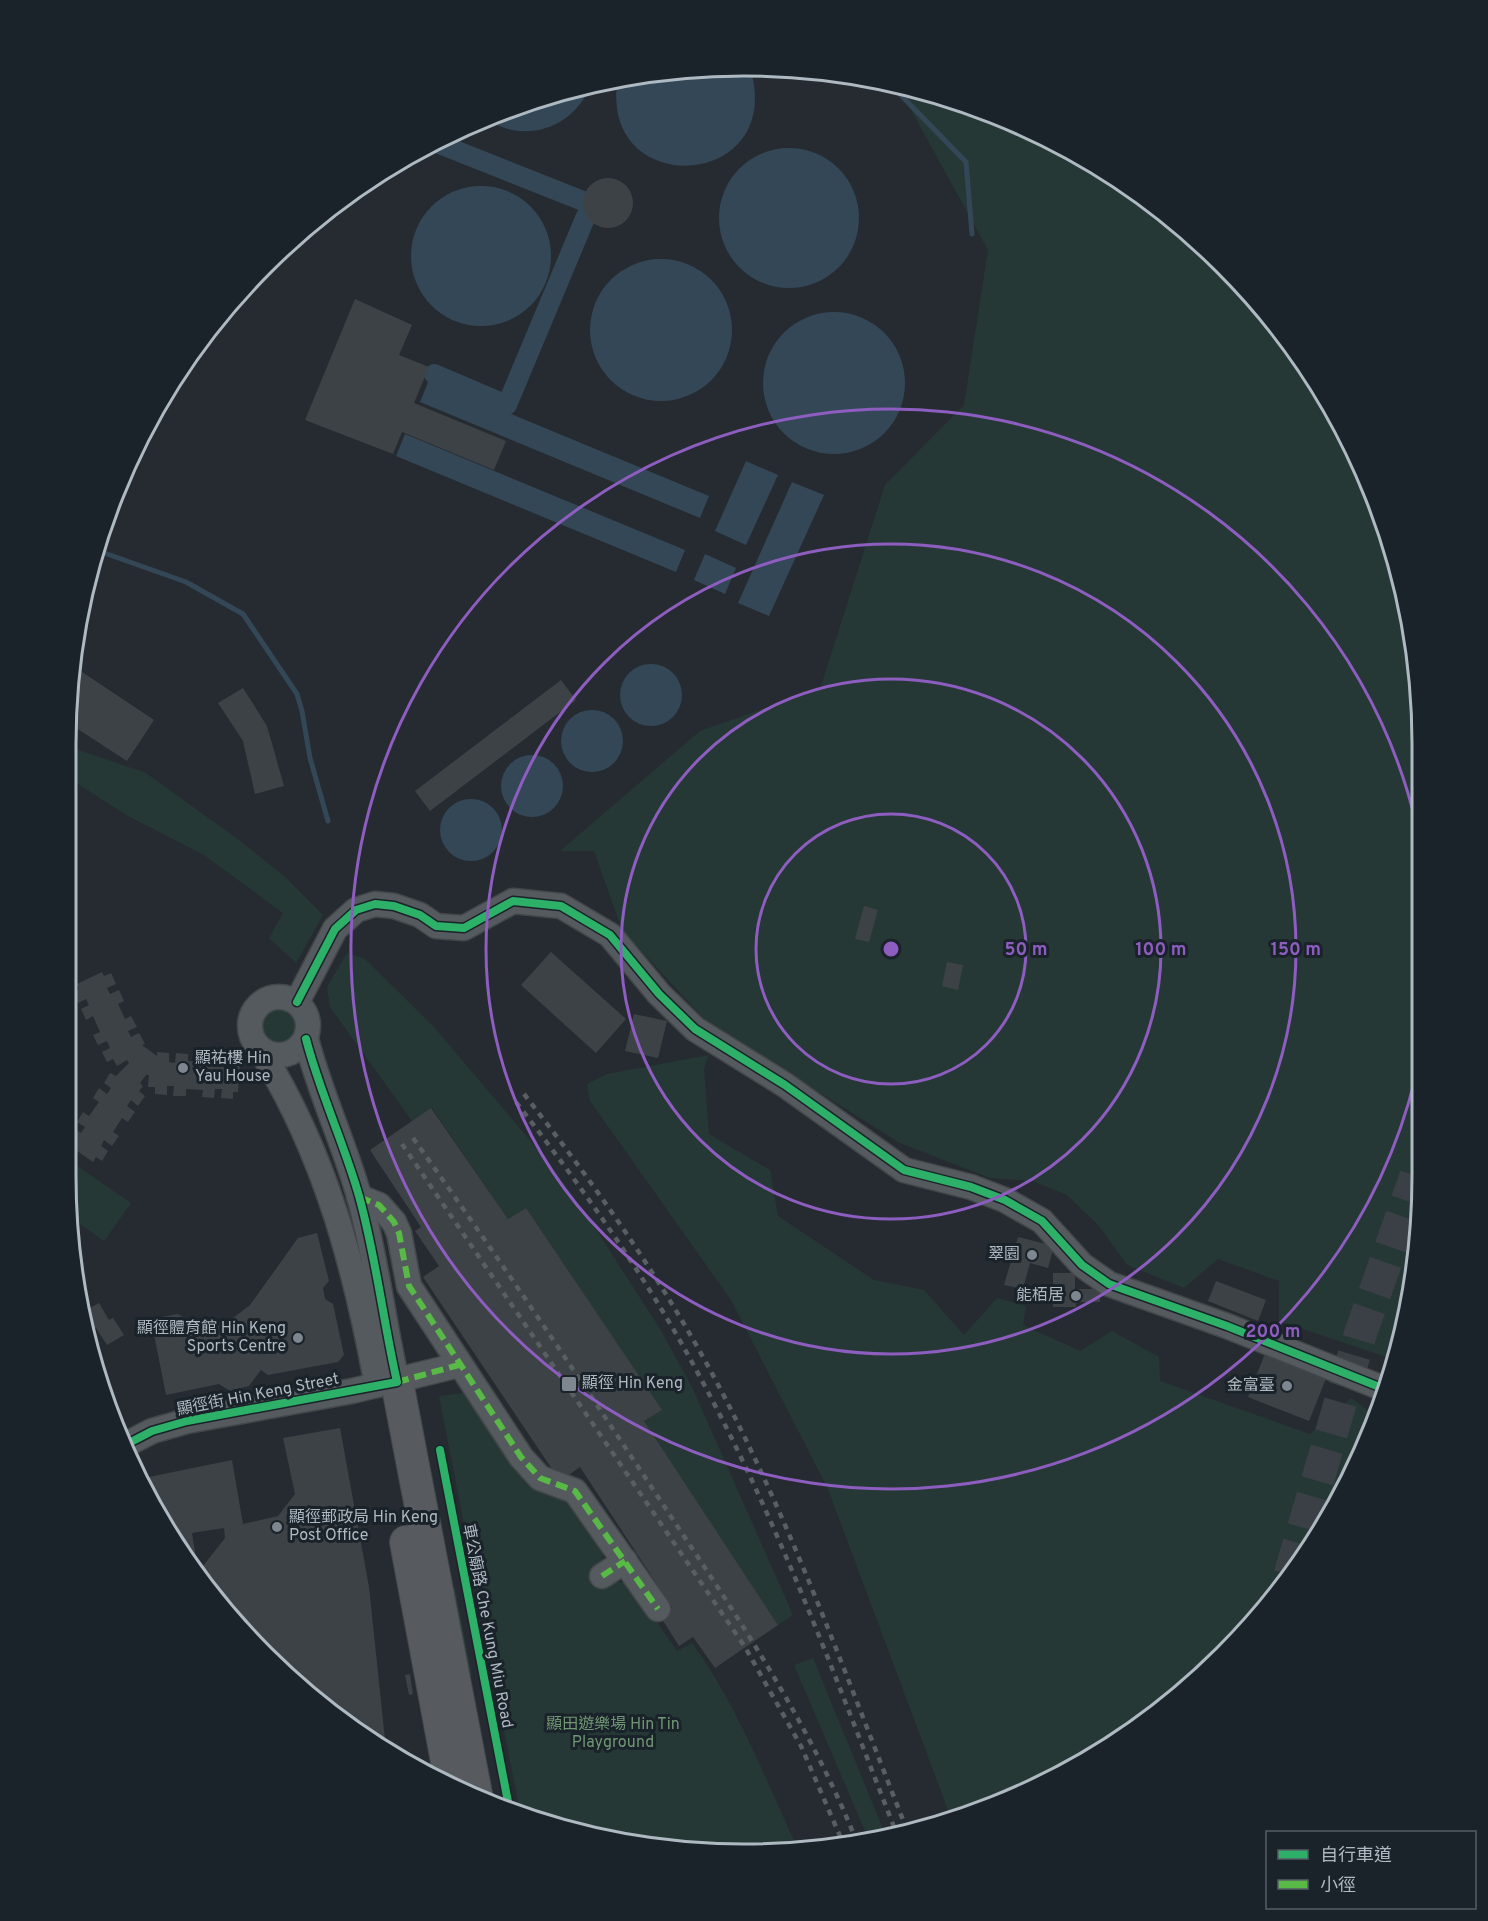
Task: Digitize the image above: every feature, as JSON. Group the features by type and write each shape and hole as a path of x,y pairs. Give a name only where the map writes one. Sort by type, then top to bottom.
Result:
{"main road":[{"path":"387,1384 450,1776"},
{"path":"387,1384 475,1788"}],"street":[{"path":"297,1002 335,929 356,910 375,904 394,906 420,915 436,926 464,928 513,901 561,906 610,935 659,994 695,1029 785,1085 904,1170 970,1187 1005,1200 1042,1221 1082,1265 1109,1284 1227,1326 1378,1386"},
{"path":"278,996 297,1002 308,1017 309,1028 306,1039 315,1072 340,1135 359,1197 372,1247 387,1384 342,1228 326,1182 295,1110 250,1031 253,1012 260,1004 278,996"},
{"path":"260,1049 279,1056 291,1053 306,1039"},
{"path":"359,1197 378,1205 394,1222 399,1233 409,1286 459,1365 531,1469 540,1478 575,1491 658,1609"},
{"name":"顯徑街 Hin Keng Street","path":"131,1442 152,1431 187,1421 387,1384 459,1365"},
{"path":"602,1576 625,1561"}],"green space":[{"path":"903,96 959,112 1039,145 1115,189 1184,242 1246,304 1299,373 1343,449 1376,529 1399,614 1406,657 1412,744 1412,1177 1406,1264 1399,1307 1387,1357 1279,1321 1279,1281 1218,1259 1184,1288 1127,1265 1099,1226 1067,1195 1033,1181 990,1178 900,1143 707,1022 622,930 594,851 560,851 700,731 820,689 885,485 964,405 988,250"},
{"path":"76,749 146,773 239,840 284,876 323,915 296,963 269,938 283,913 204,855 128,816 76,783"},
{"path":"347,953 365,959 434,1027 550,1164 588,1217 660,1329 692,1387 793,1615 778,1625 644,1421 661,1410 526,1208 508,1219 432,1108 412,1121 330,1007 327,987"},
{"path":"275,1000 285,1000 299,1007 306,1026 299,1045 285,1052 275,1052 265,1048 258,1041 254,1031 254,1021 258,1011 265,1004"},
{"path":"709,1055 704,1069 709,1134 770,1170 778,1216 874,1280 924,1290 964,1335 997,1298 1026,1306 1023,1325 1080,1351 1112,1331 1159,1357 1160,1381 1310,1434 1351,1398 1369,1411 1343,1472 1322,1511 1274,1583 1216,1649 1184,1679 1115,1732 1039,1776 999,1794 949,1812 828,1489 731,1300 590,1101 587,1084 607,1074"},
{"path":"76,1165 131,1203 104,1241 78,1223"},
{"name":"顯田遊樂場 Hin Tin Playground","path":"464,1393 535,1488 565,1496 603,1554 602,1567 590,1576 601,1589 615,1581 630,1584 677,1651 692,1643 737,1718 795,1842 700,1843 657,1839 571,1822 519,1805 439,1396"},
{"path":"455,1588 472,1675 465,1676 448,1590"},
{"path":"813,1658 883,1830 866,1833 794,1665"}],"water":[{"path":"751,76 754,108 742,139 719,158 690,166 660,162 635,146 619,118 618,88 700,78"},
{"path":"585,96 572,113 546,128 531,131 496,124"},
{"path":"789,148 816,153 839,168 854,191 859,218 854,245 839,268 816,283 789,288 762,283 739,268 724,245 719,218 724,191 739,168 762,153"},
{"path":"481,186 508,191 531,206 546,229 551,256 546,283 531,306 508,321 481,326 454,321 431,306 416,283 411,256 416,229 431,206 454,191"},
{"path":"661,259 688,265 711,280 726,303 732,330 726,357 711,380 688,395 661,401 634,395 611,380 596,357 590,330 596,303 611,280 634,265"},
{"path":"834,312 861,318 884,333 899,356 905,383 899,410 884,433 861,448 834,454 807,448 784,433 769,410 763,383 769,356 784,333 807,318"},
{"path":"429,380 709,496 700,518 420,402"},
{"path":"405,434 685,550 676,572 396,456"},
{"path":"746,461 778,475 746,545 715,531"},
{"path":"792,482 824,495 769,616 738,603"},
{"path":"705,554 736,568 725,594 694,580"},
{"path":"645,664 657,664 673,673 680,683 682,695 680,707 673,717 657,726 645,726 634,721 625,712 620,701 620,689 625,678 634,669"},
{"path":"586,710 598,710 614,719 621,729 623,741 621,753 614,763 598,772 586,772 575,767 566,758 561,747 561,735 566,724 575,715"},
{"path":"526,755 538,755 554,764 561,774 563,786 561,798 554,808 538,817 526,817 515,812 506,803 501,792 501,780 506,769 515,760"},
{"path":"465,799 477,799 493,808 500,818 502,830 500,842 493,852 477,861 465,861 454,856 445,847 440,836 440,824 445,813 454,804"}],"building":[{"path":"603,178 613,178 626,185 633,198 633,208 626,221 613,228 603,228 594,224 587,217 583,208 583,198 587,189 594,182"},
{"path":"355,299 412,325 399,355 429,367 414,403 506,441 494,470 402,432 393,454 305,420"},
{"path":"81,671 154,720 127,761 77,728"},
{"path":"561,680 576,700 430,811 415,791"},
{"path":"243,688 267,726 284,786 255,794 243,741 218,703"},
{"path":"864,906 878,910 869,942 855,939"},
{"path":"551,952 626,1019 596,1053 521,985"},
{"path":"947,962 963,965 958,990 942,986"},
{"name":"顯祐樓 Hin Yau House","path":"102,972 104,976 111,973 116,984 107,988 110,994 119,990 124,1001 118,1004 125,1019 131,1016 137,1027 128,1031 131,1037 139,1033 145,1044 142,1045 157,1056 157,1052 169,1053 169,1062 175,1063 176,1053 188,1054 188,1061 204,1062 205,1055 217,1056 216,1065 223,1065 224,1056 236,1056 235,1064 240,1064 238,1092 233,1092 233,1099 221,1098 222,1089 215,1089 214,1098 202,1097 203,1090 186,1089 186,1096 173,1096 174,1086 167,1086 167,1095 155,1094 155,1087 148,1087 149,1075 146,1075 140,1083 143,1086 139,1091 145,1096 138,1106 131,1100 127,1106 135,1112 128,1122 122,1118 113,1132 119,1136 112,1146 104,1140 101,1146 108,1151 102,1161 96,1157 93,1162 76,1150 76,1130 81,1133 85,1127 77,1122 83,1112 89,1116 99,1102 93,1098 99,1088 107,1094 111,1088 104,1083 110,1073 116,1076 129,1063 127,1060 117,1066 113,1059 107,1062 102,1052 110,1048 107,1041 98,1045 93,1035 100,1032 93,1016 86,1020 81,1009 89,1005 86,999 78,1003 76,999 76,990 79,989 77,984"},
{"path":"634,1014 667,1021 658,1058 625,1051"},
{"name":"顯徑 Hin Keng","path":"431,1108 508,1219 526,1208 662,1410 644,1421 778,1625 715,1668 693,1637 679,1646 660,1616 672,1607 580,1467 560,1481 423,1277 439,1266 415,1231 421,1227 370,1150"},
{"path":"317,1233 329,1281 323,1288 325,1299 333,1304 344,1355 338,1362 268,1375 261,1370 249,1386 230,1391 219,1384 166,1395 151,1319 178,1314 197,1326 233,1318 250,1305 298,1238"},
{"name":"翠園","path":"1018,1237 1054,1246 1048,1268 1030,1263 1023,1289 1004,1285"},
{"name":"能栢居","path":"1053,1273 1075,1273 1075,1289 1100,1289 1100,1302 1076,1302 1076,1307 1053,1307"},
{"path":"1216,1281 1266,1300 1258,1321 1208,1301"},
{"path":"99,1303 109,1320 113,1318 124,1335 107,1345 96,1328 94,1329 89,1308"},
{"name":"金富臺","path":"1266,1351 1327,1376 1309,1421 1248,1397"},
{"path":"340,1428 369,1587 385,1739 338,1707 304,1679 242,1617 214,1583 202,1567 225,1538 224,1528 192,1533 196,1558 150,1482 149,1477 232,1460 243,1524 278,1516 295,1494 283,1438"},
{"path":"410,1674 413,1694 409,1695 405,1675"}],"waterway":[{"path":"901,95 966,162 972,234"},
{"path":"446,147 583,201"},
{"path":"434,374 507,405 586,216"},
{"path":"105,553 186,582 243,614 297,694 310,758 328,821"}],"tunnel":[{"path":"1297,1551 1360,1335 1411,1189"}],"railway":[{"path":"524,1094 579,1166 656,1278 724,1396 798,1556 905,1825"},
{"path":"516,1102 566,1168 637,1270 680,1341 729,1432 805,1602 894,1827"},
{"path":"413,1138 571,1367 691,1546 769,1668 816,1752 854,1835"},
{"path":"402,1144 745,1647 801,1746 841,1837"}],"marked path":[{"path":"359,1197 379,1205 394,1222 399,1233 409,1286 521,1457 540,1478 575,1491 658,1609"},
{"path":"397,1382 459,1365"},
{"path":"602,1576 625,1561"}],"cycle path":[{"path":"297,1002 335,929 356,910 375,904 394,906 420,915 436,926 464,928 513,901 561,906 610,935 659,994 695,1029 785,1085 904,1170 971,1187 1005,1200 1042,1221 1082,1265 1109,1284 1227,1326 1378,1386"},
{"path":"131,1442 152,1431 187,1421 397,1382 359,1196 306,1039"},
{"name":"車公廟路 Che Kung Miu Road","path":"440,1450 508,1801"}],"place":[{"name":"顯祐樓 Hin Yau House","path":"183,1068"},
{"name":"翠園","path":"1032,1255"},
{"name":"能栢居","path":"1076,1296"},
{"name":"顯徑體育館 Hin Keng Sports Centre","path":"298,1338"},
{"name":"顯徑 Hin Keng","path":"569,1384"},
{"name":"金富臺","path":"1287,1386"},
{"name":"顯徑郵政局 Hin Keng Post Office","path":"277,1527"}]}
